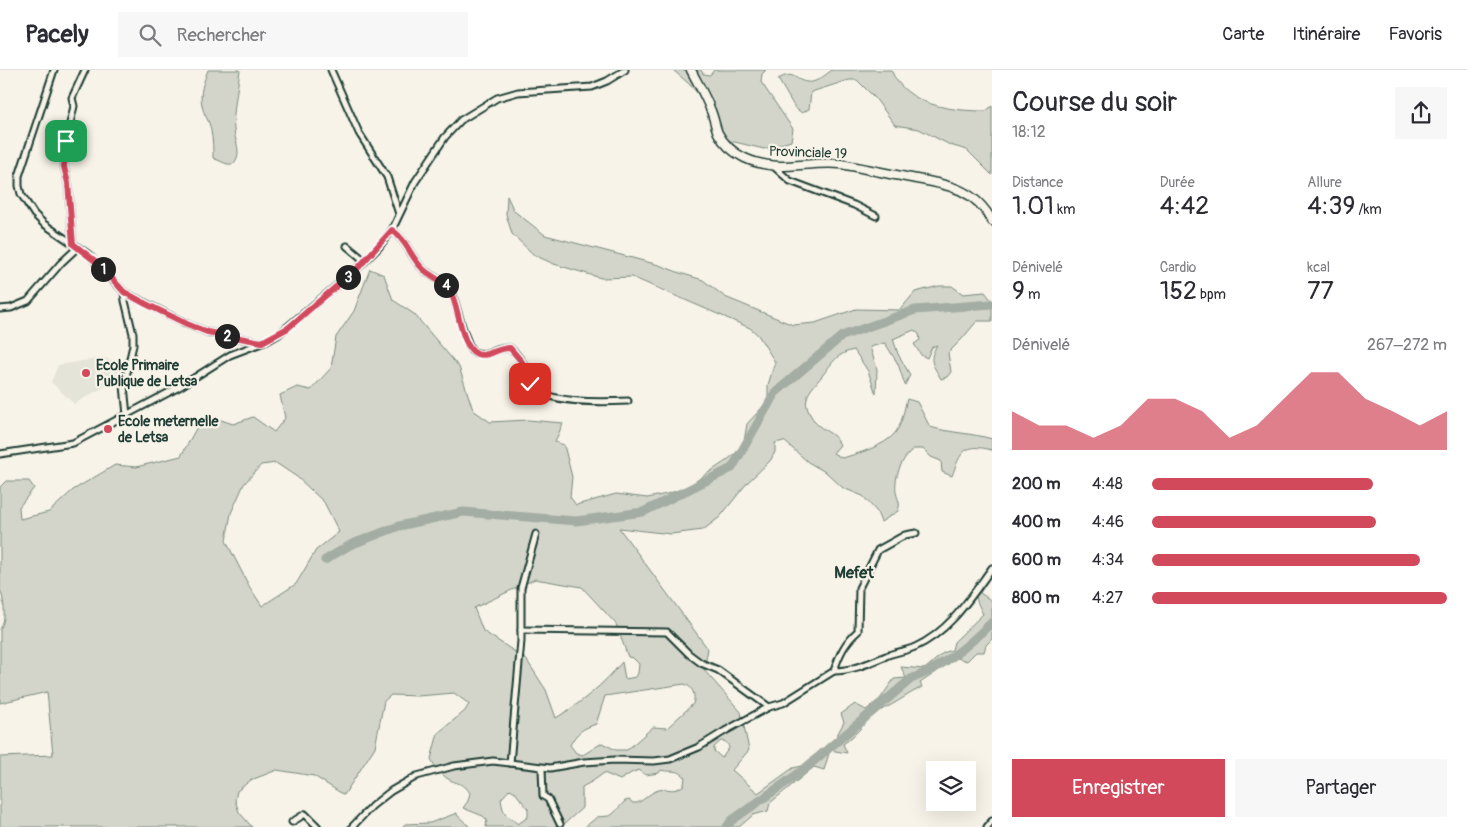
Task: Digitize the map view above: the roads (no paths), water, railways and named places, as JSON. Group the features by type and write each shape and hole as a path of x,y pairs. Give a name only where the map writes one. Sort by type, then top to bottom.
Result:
{"main road":[{"name":"Provinciale 19","path":"690,70 711,110 718,132 730,149 748,160 772,165 841,164 940,183 968,193 984,209 992,221"}],"street":[{"path":"54,70 19,176 19,186 34,214 44,224 99,264 124,292 207,332 262,342"},
{"path":"0,309 11,308 28,302 75,246 68,183 64,167 66,141 74,106 72,98 85,70"},
{"path":"331,70 360,133 387,177 399,214"},
{"path":"0,454 73,443 181,386 230,355 262,342 288,328 365,261 392,230 415,182 445,137 461,120 477,109 497,98 518,92 592,87 607,81 625,70"},
{"path":"772,165 790,181 854,205 876,216"},
{"path":"392,230 399,234 424,270 452,292 461,324 472,351 479,355 486,355 510,348 522,362 530,384 535,389 557,398 574,401 628,401"},
{"path":"347,246 365,261"},
{"path":"124,292 133,334 124,386 127,415"},
{"path":"834,671 838,657 849,639 858,631 858,588 878,550 905,535 916,533"},
{"path":"510,763 516,709 521,630 520,588 536,534"},
{"path":"352,827 372,806 391,791 417,776 454,766 494,761 542,768 615,760 654,761 670,759 699,747 769,707 783,702 834,671 843,671 865,665 915,647 934,637 956,616 992,568"},
{"path":"521,630 667,632 701,663 718,670 769,707"},
{"path":"542,768 544,796 548,799 560,824"},
{"path":"292,822 305,814 318,827"},
{"path":"987,827 992,822"}],"waterway":[{"path":"325,560 350,545 399,526 463,512 576,521 643,512 732,468 775,393 842,336 915,310 992,304"},
{"path":"727,827 731,821 802,771 911,679 955,655 992,622"}],"place":[{"name":"Ecole Primaire Publique de Letsa","path":"86,373"},
{"name":"Ecole meternelle de Letsa","path":"108,429"}],"district":[{"name":"Mefet","path":"854,572"}]}
